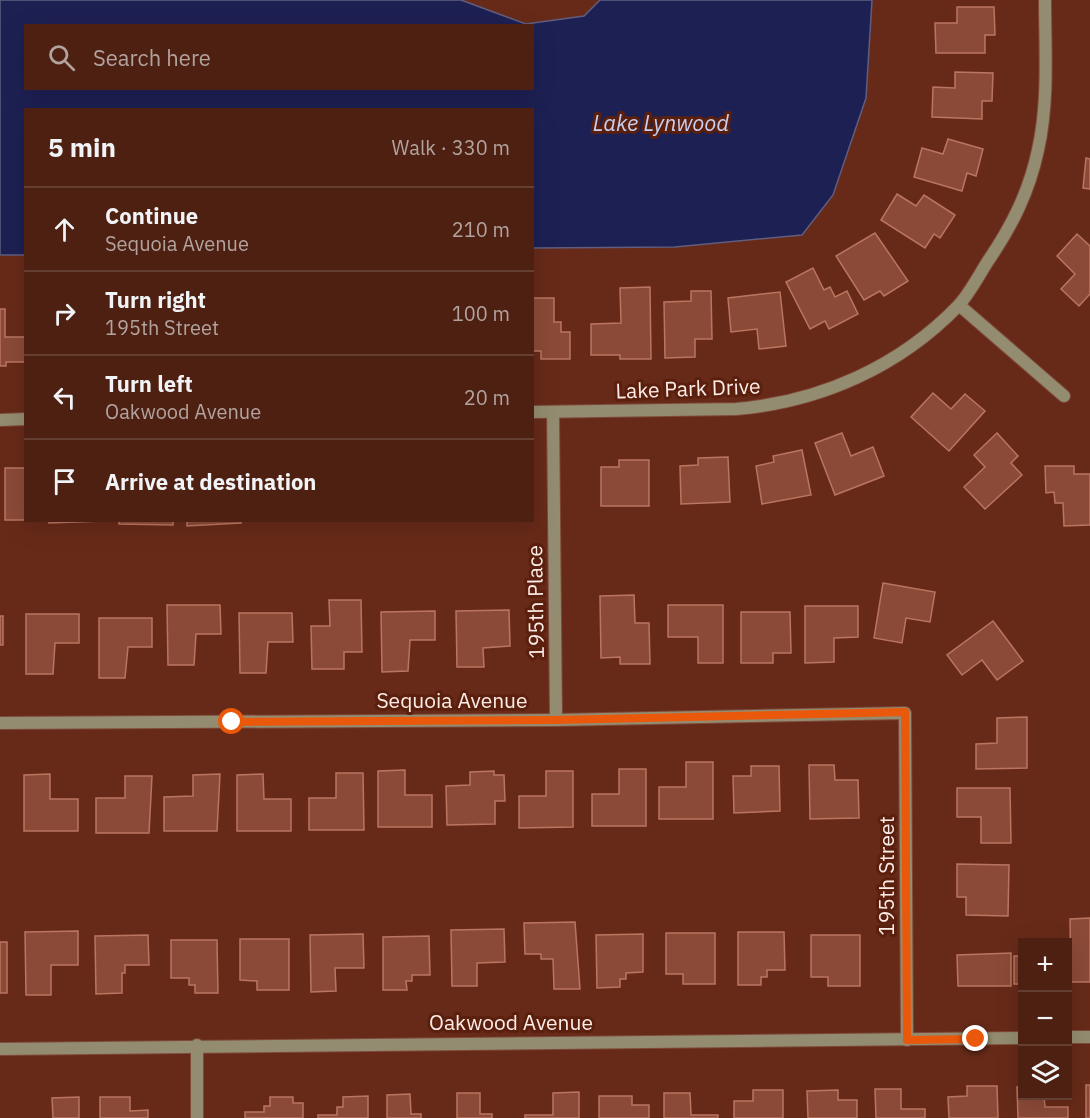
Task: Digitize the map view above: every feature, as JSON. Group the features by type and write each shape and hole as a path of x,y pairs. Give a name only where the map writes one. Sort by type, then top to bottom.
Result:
{"street":[{"name":"Lake Park Drive","path":"534,412 736,409 768,406 808,397 851,381 898,356 959,305 1013,224 1038,151 1045,83 1045,0"},
{"path":"959,305 1064,396"},
{"name":"195th Place","path":"553,412 556,720"},
{"path":"0,420 24,419"},
{"name":"Sequoia Avenue","path":"0,723 556,720 905,712"},
{"name":"195th Street","path":"905,712 907,1040"},
{"path":"1072,1037 1090,1037"},
{"name":"Oakwood Avenue","path":"0,1049 1018,1038"},
{"path":"197,1046 197,1118"}],"water":[{"name":"Lake Lynwood","path":"0,0 461,0 526,24 584,16 600,0 872,0 866,98 833,195 802,235 675,247 534,248 534,108 24,108 24,255 0,255"}],"building":[{"path":"957,7 994,7 995,35 985,35 985,53 936,53 935,23 957,23"},
{"path":"955,72 993,73 992,101 982,101 982,119 932,117 933,87 955,88"},
{"path":"948,139 983,149 976,176 967,173 962,191 914,177 922,148 943,154"},
{"path":"1086,158 1090,159 1090,189 1083,188"},
{"path":"897,194 916,206 924,195 955,215 940,238 934,234 925,248 881,220"},
{"path":"875,233 908,281 884,296 880,291 864,300 836,256"},
{"path":"1077,234 1090,246 1090,294 1079,306 1061,289 1075,274 1057,256"},
{"path":"813,268 824,290 830,287 835,297 847,291 858,314 829,329 825,321 810,329 786,282"},
{"path":"650,287 651,359 620,359 620,355 591,355 591,324 621,323 620,288"},
{"path":"691,291 711,291 712,339 695,339 695,357 665,358 664,302 691,301"},
{"path":"780,292 786,346 759,349 757,329 731,332 728,298"},
{"path":"534,298 554,298 554,322 561,322 561,332 570,332 570,359 541,359 541,351 534,351"},
{"path":"0,309 5,309 5,337 24,337 24,362 6,362 6,366 0,366"},
{"path":"933,393 951,409 965,394 985,411 949,451 911,417"},
{"path":"842,433 851,456 873,447 884,476 835,495 815,443"},
{"path":"997,433 1018,456 1011,463 1022,475 985,509 964,487 985,467 974,455"},
{"path":"802,450 811,495 762,504 756,466 774,462 773,456"},
{"path":"728,457 730,502 681,504 680,466 698,465 698,458"},
{"path":"619,460 649,460 649,506 601,506 601,467 619,467"},
{"path":"1045,466 1074,466 1074,474 1090,474 1090,525 1064,526 1063,503 1055,503 1054,492 1046,493"},
{"path":"5,468 24,468 24,520 5,520"},
{"path":"119,522 173,522 173,525 119,524"},
{"path":"187,522 241,522 241,523 187,526"},
{"path":"883,583 935,592 930,622 906,618 902,643 874,638"},
{"path":"634,595 635,623 649,623 650,664 620,664 620,657 601,658 600,596"},
{"path":"329,600 361,600 362,652 344,652 344,669 312,669 311,626 330,626"},
{"path":"167,605 220,605 221,634 196,634 194,665 168,665"},
{"path":"668,605 723,605 723,663 698,663 698,637 668,637"},
{"path":"805,606 858,606 858,637 834,638 834,662 805,663"},
{"path":"509,610 510,646 483,648 484,667 457,667 456,611"},
{"path":"435,611 435,640 410,640 408,671 382,672 381,612"},
{"path":"741,612 790,612 791,653 773,653 773,663 741,663"},
{"path":"239,613 292,613 293,642 268,642 266,673 240,673"},
{"path":"26,614 79,614 79,643 55,643 53,674 26,674"},
{"path":"0,616 3,616 3,645 0,645"},
{"path":"99,618 152,618 152,647 128,647 125,678 99,678"},
{"path":"993,621 1023,661 997,680 982,660 962,675 947,655"},
{"path":"1027,717 1027,768 976,769 976,744 997,743 997,718"},
{"path":"686,762 713,762 713,819 659,819 659,787 686,787"},
{"path":"809,765 834,765 835,780 858,780 859,818 810,819"},
{"path":"751,766 779,766 780,811 734,813 733,776 751,776"},
{"path":"619,769 646,769 646,826 592,826 592,794 619,794"},
{"path":"405,770 405,795 432,795 432,827 378,827 378,771"},
{"path":"494,771 494,775 504,775 505,801 495,801 495,824 447,825 446,786 470,785 470,772"},
{"path":"546,771 573,771 573,827 519,828 519,796 546,796"},
{"path":"336,773 363,773 364,830 309,830 309,798 336,798"},
{"path":"50,774 50,799 78,799 78,831 24,831 24,775"},
{"path":"220,774 217,831 164,831 164,797 193,796 193,775"},
{"path":"263,774 264,799 291,799 291,831 237,831 237,775"},
{"path":"125,776 152,776 149,833 96,833 96,798 125,798"},
{"path":"957,788 1010,788 1011,843 981,843 981,817 957,817"},
{"path":"957,864 1009,865 1008,916 966,915 966,897 957,897"},
{"path":"1090,918 1090,982 1072,982 1070,919"},
{"path":"575,922 580,989 554,989 553,959 541,959 541,954 525,954 524,923"},
{"path":"504,929 505,962 477,963 477,986 452,986 451,930"},
{"path":"78,931 78,965 51,965 51,995 26,995 25,932"},
{"path":"738,932 784,932 785,970 767,970 767,977 761,977 761,985 738,985"},
{"path":"666,933 715,933 715,984 683,984 683,974 666,974"},
{"path":"363,934 364,968 335,968 336,991 311,992 310,935"},
{"path":"643,934 643,972 626,973 626,979 620,979 620,987 597,988 596,935"},
{"path":"148,935 149,965 125,965 125,973 122,973 122,993 96,994 95,936"},
{"path":"811,935 860,935 860,986 828,986 828,977 811,977"},
{"path":"429,936 430,975 412,975 412,981 406,981 407,990 383,990 383,937"},
{"path":"240,939 289,939 289,990 257,990 257,981 240,980"},
{"path":"171,940 217,940 218,993 195,993 195,985 189,985 189,978 171,978"},
{"path":"0,942 7,942 7,993 0,993"},
{"path":"1011,953 1011,986 958,986 957,955"},
{"path":"1014,956 1018,956 1018,984 1014,984"},
{"path":"1086,1085 1090,1085 1090,1118 1086,1118"},
{"path":"967,1086 997,1086 998,1118 949,1118 948,1097 967,1096"},
{"path":"1017,1087 1018,1100 1044,1100 1045,1107 1068,1107 1068,1118 1018,1118"},
{"path":"875,1089 901,1089 901,1109 925,1109 925,1118 876,1118"},
{"path":"753,1090 783,1090 783,1118 734,1118 734,1101 753,1101"},
{"path":"838,1090 838,1100 857,1100 857,1118 808,1118 807,1091"},
{"path":"579,1092 579,1118 525,1118 525,1115 553,1115 553,1093"},
{"path":"457,1093 480,1093 480,1114 492,1114 492,1118 457,1118"},
{"path":"664,1093 690,1093 691,1115 718,1115 718,1118 664,1118"},
{"path":"410,1094 411,1114 421,1114 421,1118 387,1118 387,1095"},
{"path":"368,1096 368,1118 318,1118 318,1115 337,1115 337,1107 343,1107 343,1097"},
{"path":"599,1096 632,1096 632,1105 649,1105 649,1118 599,1118"},
{"path":"79,1097 79,1118 53,1118 52,1098"},
{"path":"100,1097 130,1097 130,1111 148,1110 148,1118 100,1118"},
{"path":"270,1097 293,1097 293,1103 303,1103 303,1118 245,1118 245,1112 264,1112 264,1106 270,1106"}],"route":[{"path":"232,722 556,720 905,712 907,1040 976,1039"}]}
